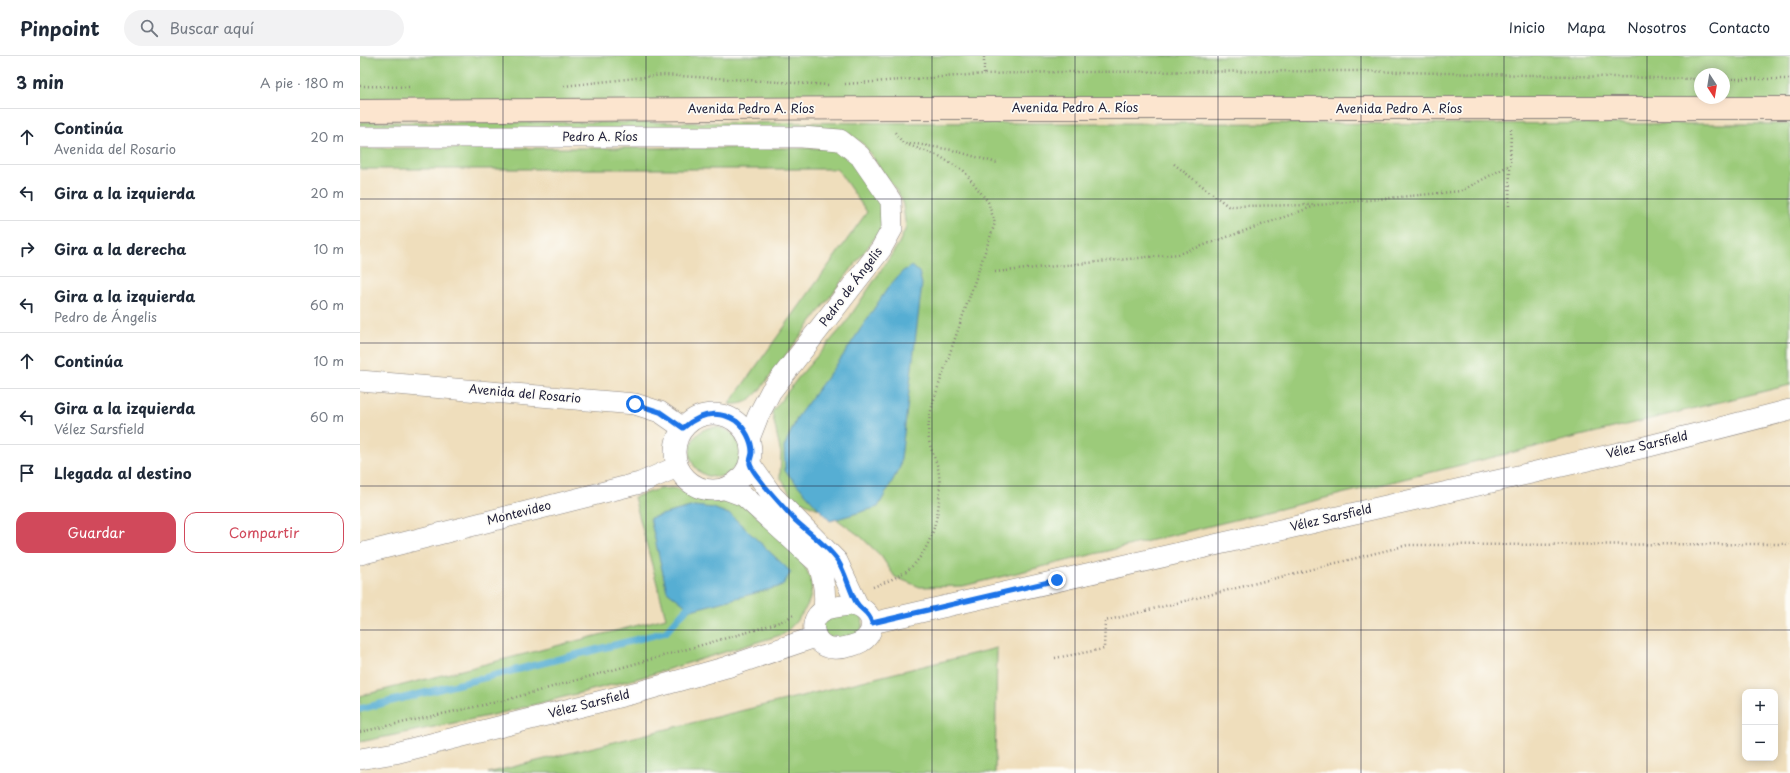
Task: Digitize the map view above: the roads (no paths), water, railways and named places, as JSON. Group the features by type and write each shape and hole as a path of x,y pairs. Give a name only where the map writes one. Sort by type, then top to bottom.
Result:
{"main road":[{"name":"Avenida Pedro A. Ríos","path":"360,111 889,108 1790,108"}],"street":[{"name":"Pedro A. Ríos","path":"360,137 802,137 840,140"},
{"name":"Pedro de Ángelis","path":"750,439 758,416 771,391 882,249 892,229 892,201 860,156 840,140"},
{"name":"Avenida del Rosario","path":"360,381 635,404 660,412 683,428"},
{"name":"Pedro de Ángelis","path":"727,417 750,408 771,391"},
{"name":"Vélez Sarsfield","path":"872,623 1629,450 1790,410"},
{"path":"715,414 727,417 737,422 750,439 752,452 750,464 745,475 736,484 725,489 714,491 702,490 692,485 683,477 677,467 675,446 678,437 683,428 692,420 704,415 715,414"},
{"path":"725,489 744,496 811,555 818,563 823,577 824,605 814,622 813,630 815,637 827,647 834,648 860,642 867,638 872,623 870,616 858,606 838,561 772,495 750,464"},
{"name":"Montevideo","path":"360,554 640,483 677,467"},
{"path":"824,605 858,606"},
{"name":"Vélez Sarsfield","path":"360,759 395,753 642,691 727,667 815,637"}],"water":[{"path":"912,266 919,272 922,284 900,467 878,507 830,521 785,471 784,447 798,416 842,357 889,286 903,271"},
{"path":"694,506 713,508 731,515 791,572 782,586 691,610 667,591 650,518"}],"waterway":[{"path":"360,709 666,632 688,607"}]}
